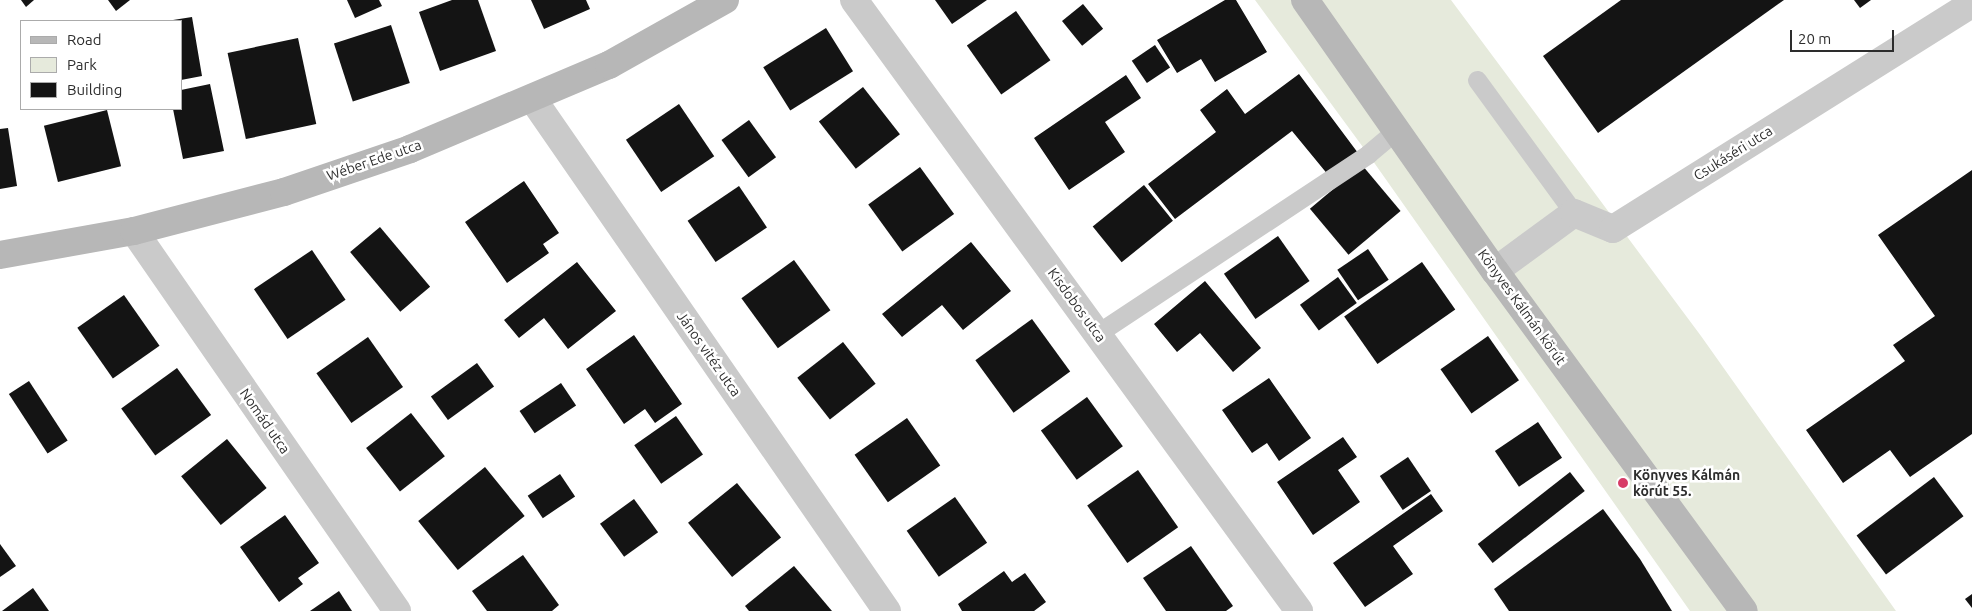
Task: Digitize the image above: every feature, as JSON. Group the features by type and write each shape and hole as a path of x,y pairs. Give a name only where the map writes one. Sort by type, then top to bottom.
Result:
{"street":[{"name":"Wéber Ede utca","path":"0,255 134,231 311,182 410,149 609,64 725,0"},
{"name":"Kisdobos utca","path":"854,0 1299,611"},
{"name":"Könyves Kálmán körút","path":"1305,0 1495,271 1744,611"},
{"name":"Csukáséri utca","path":"1574,213 1613,228 1972,4"},
{"name":"János vitéz utca","path":"532,98 887,611"},
{"path":"1495,271 1574,213"},
{"name":"Nomád utca","path":"134,231 397,611"}],"lane":[{"path":"1477,80 1574,213"},
{"path":"1098,333 1368,154 1397,130"}],"green space":[{"path":"1255,0 1451,0 1701,336 1896,611 1690,611 1368,154"}],"building":[{"path":"21,0 34,0 26,7"},
{"path":"108,0 130,0 116,11"},
{"path":"347,0 379,0 382,6 355,18"},
{"path":"452,0 478,0 496,51 440,71 419,12"},
{"path":"531,0 586,0 590,9 544,29"},
{"path":"935,0 987,0 952,24"},
{"path":"1225,0 1236,0 1267,52 1215,82 1201,59 1177,73 1157,40"},
{"path":"1621,0 1784,0 1598,133 1543,56"},
{"path":"1854,0 1871,0 1860,8"},
{"path":"1083,4 1103,29 1082,46 1062,21"},
{"path":"1016,11 1050,60 1001,95 967,45"},
{"path":"192,17 202,76 182,80 182,20 173,20"},
{"path":"391,25 410,83 353,102 334,44"},
{"path":"826,28 853,71 790,110 763,67"},
{"path":"298,38 316,124 246,139 228,53"},
{"path":"1155,45 1170,67 1147,83 1132,61"},
{"path":"1299,74 1358,153 1329,176 1292,131 1175,219 1148,184 1216,132 1200,110 1227,89 1245,114"},
{"path":"1126,75 1141,98 1105,122 1125,152 1069,190 1034,138"},
{"path":"210,84 224,151 183,159 173,110 182,110 182,90"},
{"path":"863,87 900,134 856,169 819,121"},
{"path":"679,104 714,156 661,192 626,140"},
{"path":"107,110 121,166 58,182 44,126"},
{"path":"749,120 776,157 749,177 721,140"},
{"path":"8,128 17,186 0,189 0,129"},
{"path":"1362,165 1401,211 1348,255 1310,209"},
{"path":"920,167 954,214 902,252 868,205"},
{"path":"1972,170 1972,434 1910,477 1890,450 1843,483 1806,430 1905,361 1893,345 1935,316 1878,235"},
{"path":"524,181 559,233 543,244 549,253 507,283 465,222"},
{"path":"1144,185 1173,221 1122,262 1093,227"},
{"path":"739,186 767,227 716,262 688,221"},
{"path":"380,227 430,287 400,312 350,252"},
{"path":"1278,236 1310,281 1255,319 1224,274"},
{"path":"971,242 1011,291 963,330 942,305 902,337 882,314"},
{"path":"1368,249 1389,280 1358,300 1337,270"},
{"path":"312,250 346,300 288,339 254,289"},
{"path":"794,260 830,310 778,348 741,298"},
{"path":"577,262 616,311 568,349 544,318 519,338 504,320"},
{"path":"1422,262 1455,310 1377,364 1344,316"},
{"path":"1338,277 1357,303 1319,331 1300,305"},
{"path":"1205,281 1261,348 1233,372 1200,333 1177,352 1154,324"},
{"path":"124,295 160,346 113,378 77,328"},
{"path":"1032,319 1070,372 1014,413 975,360"},
{"path":"634,335 682,404 655,423 645,409 624,424 586,369"},
{"path":"1488,336 1519,380 1471,414 1440,369"},
{"path":"368,337 403,387 351,423 316,373"},
{"path":"843,342 876,384 830,419 797,378"},
{"path":"477,363 494,386 448,420 431,397"},
{"path":"177,368 211,415 155,455 121,409"},
{"path":"1269,378 1311,438 1279,461 1267,443 1252,453 1222,410"},
{"path":"29,381 68,441 48,454 9,394"},
{"path":"561,383 576,405 535,433 520,411"},
{"path":"1087,397 1123,446 1077,480 1041,431"},
{"path":"411,413 445,456 400,491 366,448"},
{"path":"676,416 703,455 661,484 634,445"},
{"path":"907,418 940,466 888,502 855,455"},
{"path":"1538,422 1562,458 1519,487 1495,451"},
{"path":"1343,437 1357,457 1338,470 1360,502 1313,535 1277,482"},
{"path":"227,439 267,488 221,525 181,476"},
{"path":"1408,457 1431,491 1403,510 1380,476"},
{"path":"485,467 525,516 458,570 418,521"},
{"path":"1138,470 1178,527 1127,563 1087,506"},
{"path":"1570,472 1585,491 1493,563 1478,544"},
{"path":"560,474 575,496 543,518 528,496"},
{"path":"1934,477 1963,516 1886,575 1857,535"},
{"path":"737,483 781,537 732,577 688,523"},
{"path":"1431,494 1443,511 1393,546 1413,574 1365,607 1333,563"},
{"path":"955,497 987,543 939,577 907,531"},
{"path":"634,499 658,532 624,557 600,524"},
{"path":"1603,509 1640,559 1672,611 1509,611 1494,589"},
{"path":"285,515 319,563 298,578 303,584 279,602 240,547"},
{"path":"0,544 16,566 0,577"},
{"path":"1191,546 1233,606 1226,611 1166,611 1143,578"},
{"path":"523,555 559,605 552,611 487,611 472,591"},
{"path":"794,566 832,611 749,611 745,606"},
{"path":"1004,571 1012,582 1025,573 1046,602 1034,611 962,611 958,604"},
{"path":"33,588 49,611 2,611"},
{"path":"339,591 352,611 310,611"},
{"path":"1972,594 1972,608 1965,599"}],"place":[{"name":"Könyves Kálmán körút 55.","path":"1623,483"}]}
